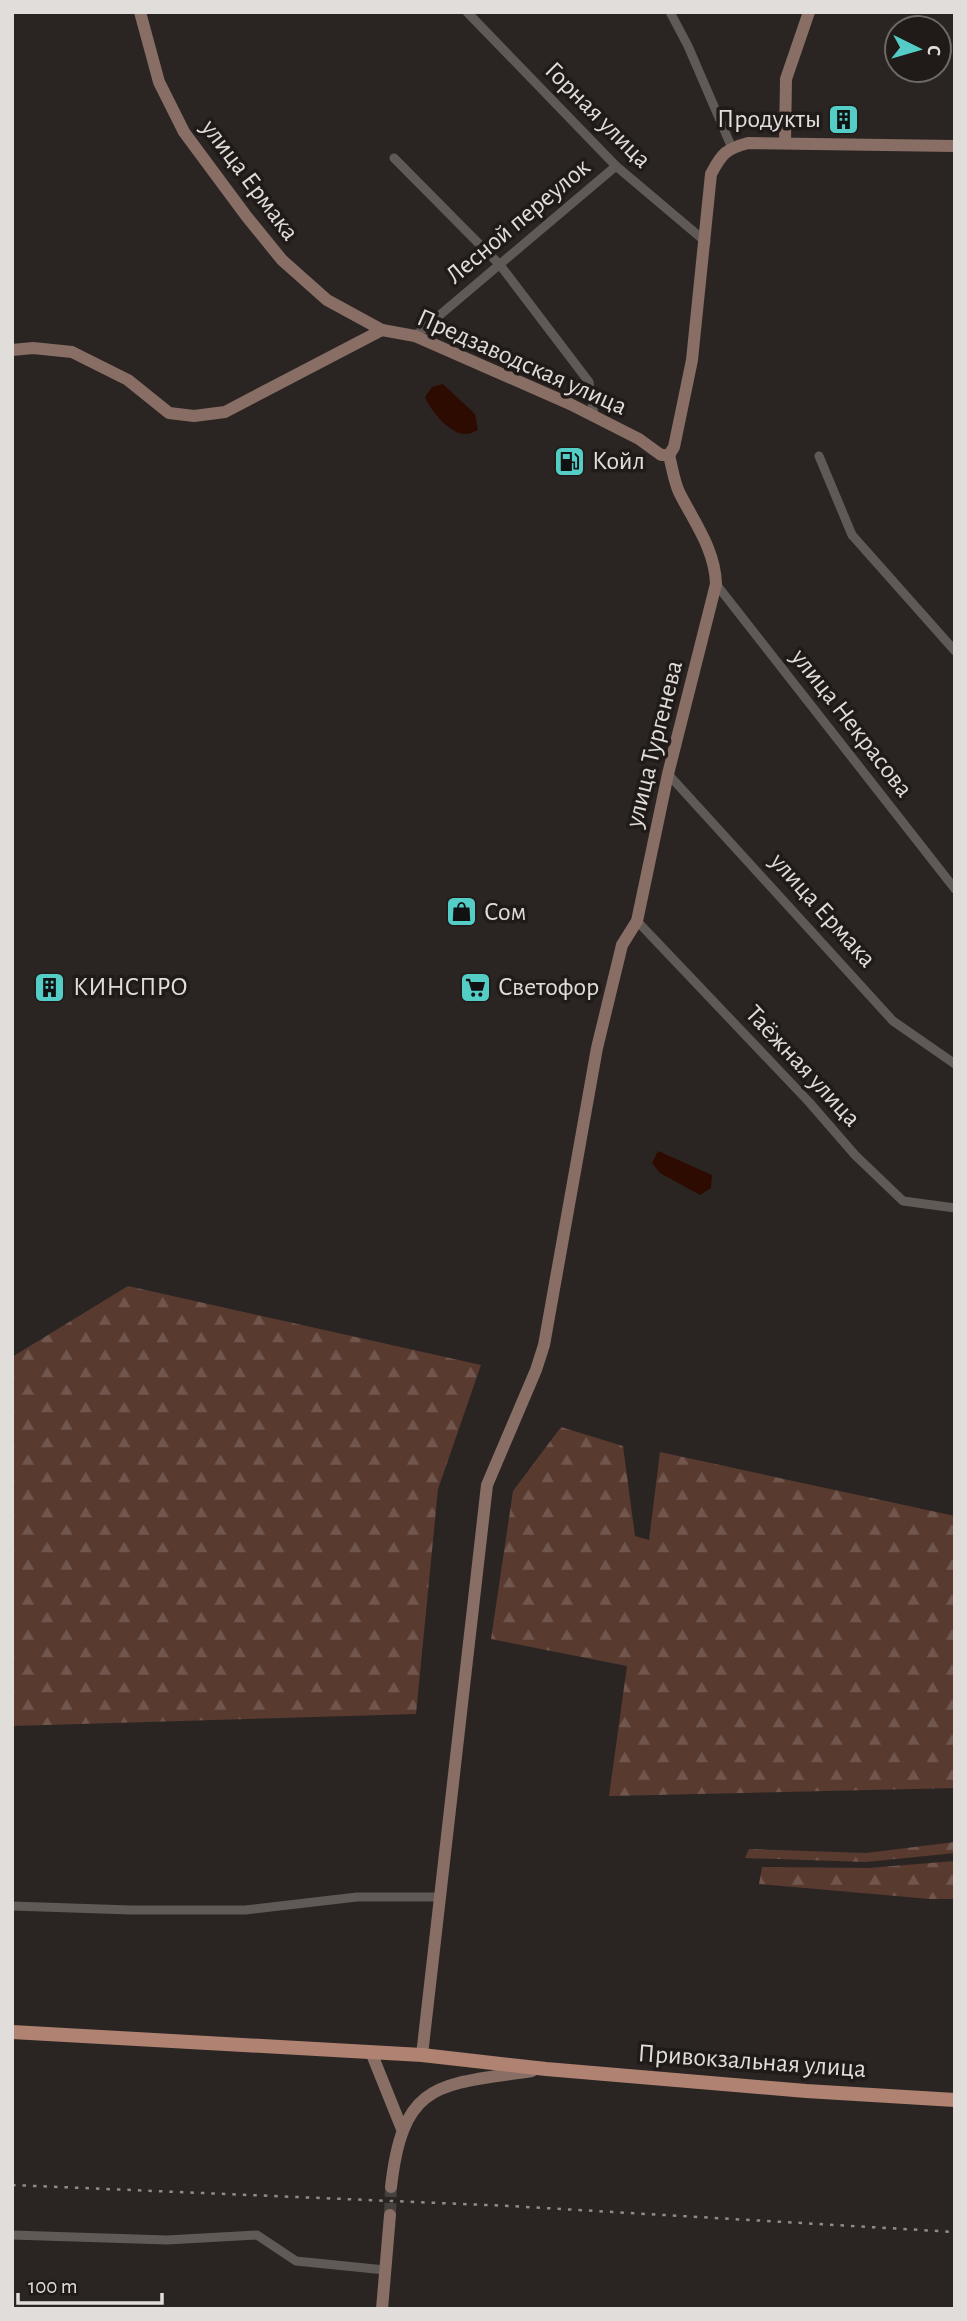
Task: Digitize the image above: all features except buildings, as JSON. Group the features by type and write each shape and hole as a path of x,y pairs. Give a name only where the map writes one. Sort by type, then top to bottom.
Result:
{"main road":[{"name":"Привокзальная улица","path":"12,2032 422,2055 806,2091 955,2100"}],"street":[{"name":"улица Ермака","path":"140,12 159,82 184,132 247,217 282,260 327,300 382,330"},
{"name":"Горная улица","path":"467,12 616,166 706,242"},
{"path":"670,12 688,46 732,148"},
{"path":"785,142 786,79 809,12"},
{"path":"669,455 674,447 692,360 712,174 721,156 732,148 748,143 955,146"},
{"path":"394,158 500,265 589,382 594,415"},
{"name":"Лесной переулок","path":"415,336 616,166"},
{"name":"Предзаводская улица","path":"12,350 33,348 72,352 128,380 169,413 194,416 225,412 382,330 415,336 594,415 639,439 661,455 669,455"},
{"name":"улица Тургенева","path":"422,2055 487,1485 544,1345 597,1048 622,945 637,921 667,775 716,584 716,569 708,545 678,489 669,455"},
{"path":"819,456 852,536 955,651"},
{"name":"улица Некрасова","path":"716,584 955,889"},
{"name":"улица Ермака","path":"667,775 893,1021 955,1064"},
{"name":"Таёжная улица","path":"637,921 809,1102 855,1155 903,1201 955,1208"},
{"path":"12,1906 245,1910 357,1897 441,1896"},
{"path":"370,2052 402,2129"},
{"path":"391,2187 402,2129 420,2102 440,2088 546,2068"},
{"path":"383,2309 390,2215"},
{"path":"12,2235 167,2241 257,2235 296,2261 385,2270"}],"green space":[{"path":"128,1286 481,1365 438,1489 416,1714 12,1726 12,1357"},
{"path":"561,1427 623,1446 635,1536 649,1540 660,1452 955,1516 955,1788 609,1796 627,1666 491,1639 513,1491"},
{"path":"955,1842 955,1853 866,1862 745,1858 749,1849 866,1853"},
{"path":"955,1861 955,1899 759,1884 762,1867 868,1868"}],"shaded area":[{"path":"443,384 475,414 478,430 468,434 454,431 431,409 425,397 432,387"},
{"path":"658,1151 712,1175 711,1188 700,1195 660,1173 652,1163"}],"tunnel":[{"path":"390,2215 391,2187"}],"railway":[{"path":"12,2185 510,2206 955,2232"}],"place":[{"name":"Продукты","path":"844,119"},
{"name":"Койл","path":"569,461"},
{"name":"Сом","path":"461,912"},
{"name":"КИНСПРО","path":"50,987"},
{"name":"Светофор","path":"475,987"}]}
